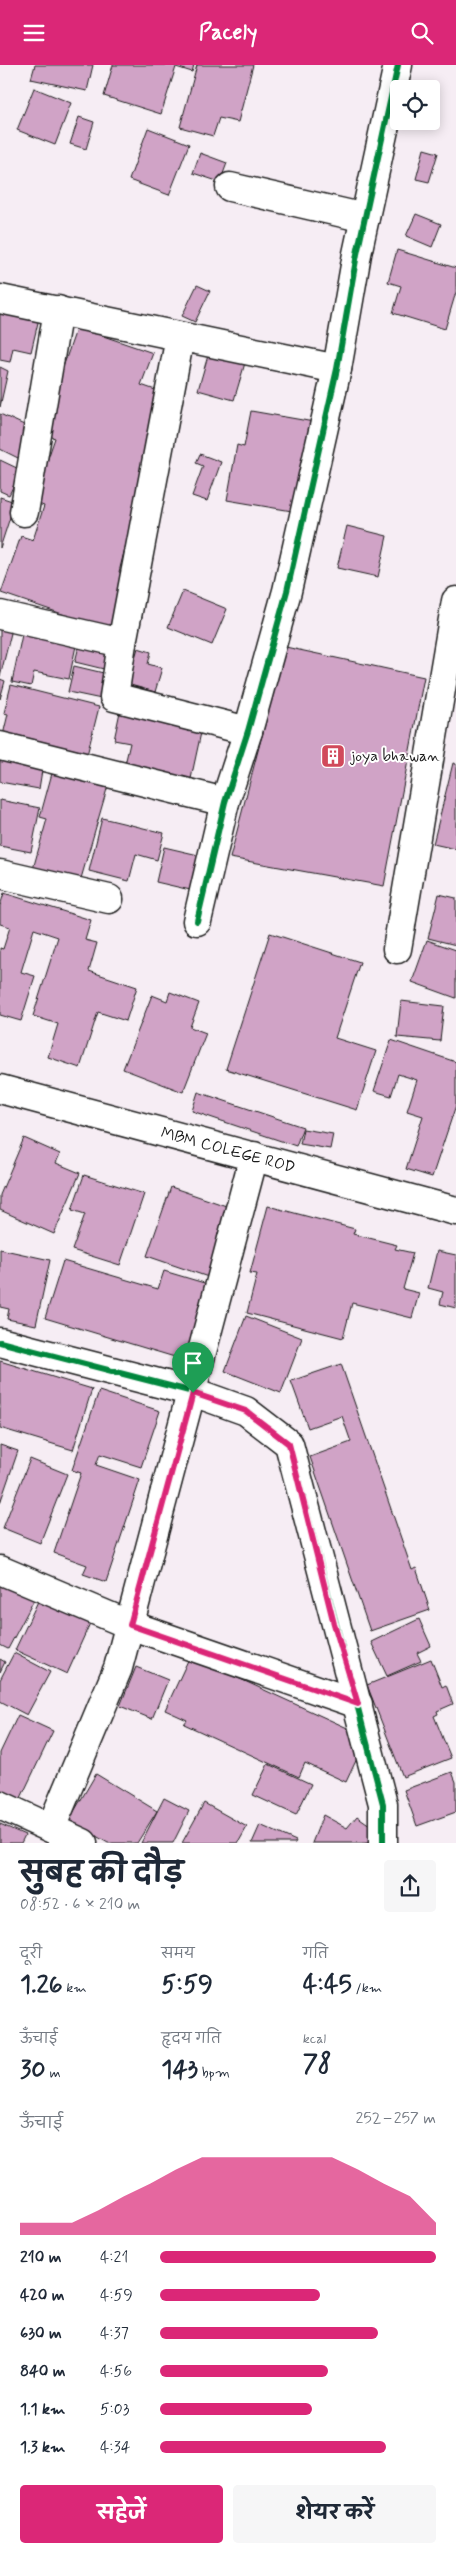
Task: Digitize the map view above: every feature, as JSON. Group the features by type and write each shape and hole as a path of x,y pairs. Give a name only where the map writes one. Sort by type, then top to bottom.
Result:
{"street":[{"path":"197,921 225,802 248,731 287,591 337,369 365,218 398,65"},
{"path":"230,187 365,218"},
{"path":"0,299 337,369"},
{"path":"24,512 58,310"},
{"path":"180,337 122,643 114,697 248,731"},
{"path":"398,949 456,601"},
{"path":"0,615 122,643"},
{"path":"0,746 225,802"},
{"path":"0,874 109,899"},
{"name":"MBM COLEGE ROD","path":"0,1089 456,1211"},
{"path":"52,1828 118,1668 193,1393 254,1156"},
{"path":"0,1342 193,1393 246,1411 289,1444 334,1624 358,1704 383,1804 383,1843"},
{"path":"0,1570 130,1625 358,1704"},
{"path":"0,1805 83,1843"}],"building":[{"path":"35,65 93,65 87,91 31,79"},
{"path":"113,65 194,65 192,72 176,67 161,114 104,96"},
{"path":"197,65 253,65 238,122 219,118 213,136 180,127"},
{"path":"34,88 71,103 55,145 17,130"},
{"path":"79,117 94,122 86,149 70,144"},
{"path":"148,128 189,144 169,195 129,180"},
{"path":"424,149 438,153 429,182 416,179"},
{"path":"200,153 227,163 220,182 193,173"},
{"path":"416,214 441,224 432,247 406,236"},
{"path":"397,250 456,268 456,292 445,329 393,313 401,286 388,282"},
{"path":"197,285 210,291 195,322 182,316"},
{"path":"0,305 40,314 31,352 13,348 10,362 0,360"},
{"path":"77,327 153,353 141,385 164,393 119,572 131,578 112,631 1,593 21,536 33,540 44,506 33,502 55,438 40,433"},
{"path":"209,352 245,363 234,400 198,390"},
{"path":"0,367 8,371 0,407"},
{"path":"251,411 314,422 298,512 227,500 237,445 244,447"},
{"path":"0,414 35,430 22,460 0,449"},
{"path":"200,454 221,462 207,501 192,496 203,466 196,463"},
{"path":"0,460 21,470 9,495 0,491"},
{"path":"0,497 15,502 0,548"},
{"path":"347,526 387,536 378,577 337,568"},
{"path":"183,591 227,609 212,645 168,627"},
{"path":"0,622 13,625 0,677"},
{"path":"23,630 77,641 69,679 34,672 31,686 12,682"},
{"path":"81,638 114,645 108,670 75,662"},
{"name":"joya bhawan","path":"281,646 424,677 384,886 230,858 261,739"},
{"path":"138,648 151,652 148,664 162,668 155,692 127,684"},
{"path":"74,666 112,675 106,700 68,692"},
{"path":"0,679 5,681 0,699"},
{"path":"11,685 99,707 87,755 3,735 8,714 4,713"},
{"path":"121,707 202,728 189,788 123,773 130,743 114,740"},
{"path":"0,756 43,764 39,789 0,782"},
{"path":"453,763 456,764 456,849 433,844"},
{"path":"54,766 109,782 80,882 33,869 47,819 40,817"},
{"path":"0,800 40,808 31,852 0,846"},
{"path":"102,818 164,833 157,860 136,854 129,881 89,871"},
{"path":"164,847 207,857 199,892 156,882"},
{"path":"4,893 91,920 85,940 97,943 89,971 137,987 126,1021 98,1012 80,1068 48,1057 58,1024 33,1016 58,937 34,929 21,972 35,976 21,1021 0,1015 0,948 3,949 10,927 0,924 0,906"},
{"path":"439,894 456,898 456,945 428,938"},
{"path":"270,933 360,962 335,1038 376,1051 357,1110 226,1069"},
{"path":"427,940 456,950 456,998 412,982"},
{"path":"170,992 199,1003 190,1027 206,1033 183,1092 123,1069 152,995 167,1001"},
{"path":"401,1001 444,1006 440,1041 397,1037"},
{"path":"391,1040 456,1062 456,1105 432,1177 406,1169 423,1116 407,1111 417,1080 398,1074 391,1096 374,1091"},
{"path":"198,1092 303,1127 296,1146 192,1111"},
{"path":"303,1129 333,1134 330,1149 300,1144"},
{"path":"24,1138 60,1154 56,1163 80,1173 54,1234 0,1210 0,1195"},
{"path":"84,1175 144,1194 120,1265 72,1250 85,1214 72,1210"},
{"path":"171,1187 238,1210 214,1279 147,1256"},
{"path":"268,1206 355,1229 353,1234 397,1245 395,1249 413,1253 403,1289 419,1293 412,1318 352,1303 343,1338 247,1313 257,1274 250,1273"},
{"path":"0,1249 50,1260 36,1325 7,1319 9,1309 0,1307"},
{"path":"437,1251 456,1255 456,1308 440,1304 443,1292 428,1288"},
{"path":"63,1261 158,1289 164,1271 211,1285 188,1361 45,1318"},
{"path":"246,1316 302,1338 281,1393 225,1371"},
{"path":"0,1361 92,1389 73,1450 0,1428"},
{"path":"341,1364 412,1570 416,1568 430,1610 370,1631 310,1457 351,1442 342,1416 308,1428 291,1381"},
{"path":"99,1391 160,1411 141,1467 100,1454 96,1465 140,1480 106,1582 83,1574 87,1565 54,1553 81,1473 72,1470"},
{"path":"0,1445 18,1451 0,1503"},
{"path":"30,1459 67,1474 40,1543 3,1528"},
{"path":"0,1579 36,1596 8,1649 0,1645"},
{"path":"40,1597 91,1621 67,1674 15,1650"},
{"path":"419,1619 431,1646 417,1653 421,1661 387,1676 371,1642"},
{"path":"14,1653 50,1672 27,1715 0,1701 0,1680"},
{"path":"190,1656 367,1737 346,1782 305,1763 299,1777 184,1724 187,1720 165,1710"},
{"path":"0,1659 5,1662 0,1672"},
{"path":"431,1659 442,1687 446,1685 453,1704 437,1711 438,1714 434,1716 451,1758 403,1777 367,1685"},
{"path":"136,1667 168,1680 152,1719 120,1706"},
{"path":"18,1715 53,1731 19,1802 0,1793 0,1753"},
{"path":"268,1764 311,1784 296,1815 253,1795"},
{"path":"452,1772 456,1782 456,1812 417,1826 404,1790"},
{"path":"96,1774 157,1811 137,1843 108,1843 69,1820"},
{"path":"164,1798 189,1811 173,1843 141,1843"},
{"path":"204,1803 247,1827 238,1843 182,1843"},
{"path":"323,1815 347,1828 357,1816 377,1830 374,1843 312,1843"},
{"path":"0,1824 25,1835 21,1843 0,1843"},
{"path":"260,1825 296,1841 295,1843 252,1843"}],"cycle path":[{"path":"197,921 225,802 248,731 287,591 337,369 357,254 398,65"},
{"path":"0,1342 193,1392 246,1411 289,1444 383,1804 383,1843"}],"place":[{"name":"joya bhawan","path":"333,756"}],"route":[{"path":"193,1393 246,1411 289,1444 334,1624 358,1704 130,1625 193,1393"}]}
